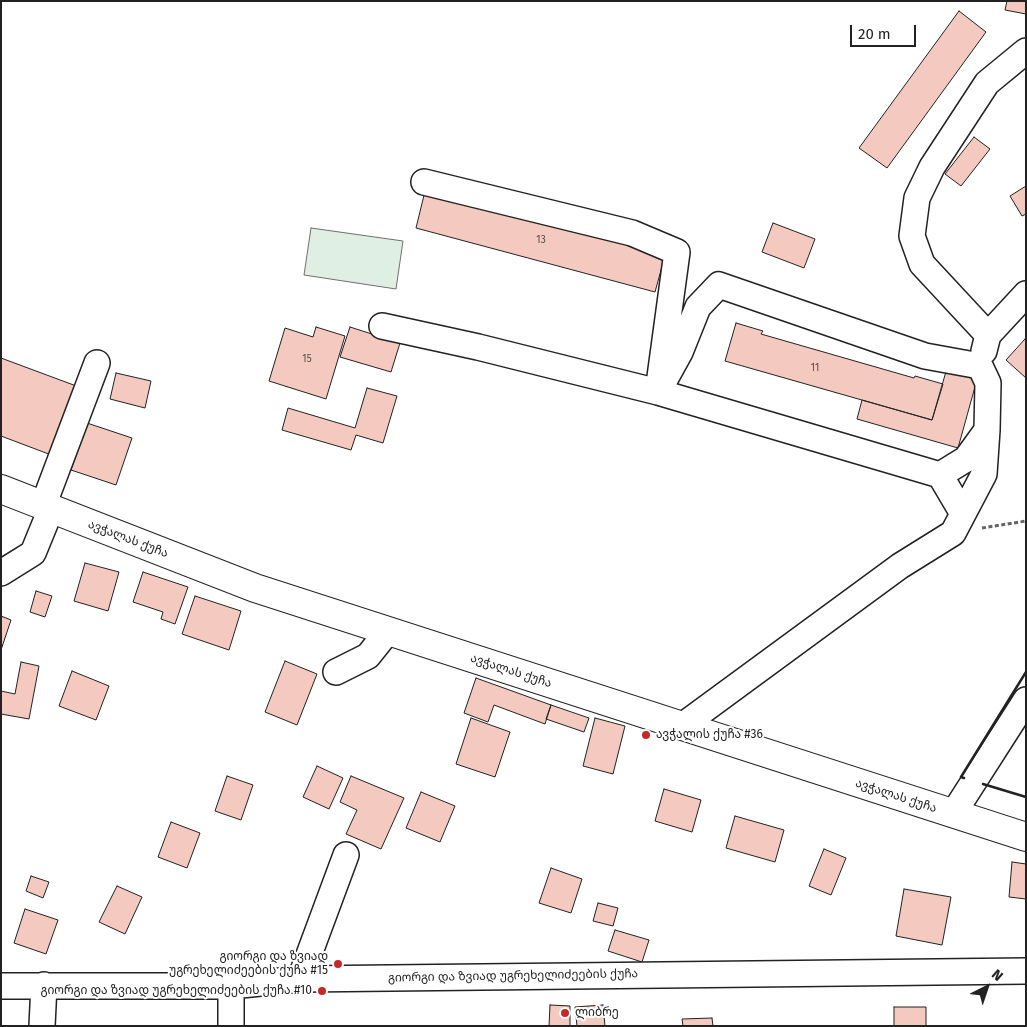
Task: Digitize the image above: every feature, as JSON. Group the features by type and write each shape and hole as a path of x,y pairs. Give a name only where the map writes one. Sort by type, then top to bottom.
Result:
{"highway":[{"name":"ავჭალას ქუჩა","path":"1,489 255,588 1026,837"}],"street":[{"path":"988,335 922,264 912,236 917,198 932,167 987,83 1026,51"},
{"path":"424,182 632,233 677,252 658,392"},
{"path":"658,392 680,352 698,307 719,285 925,356 980,366"},
{"path":"682,726 958,524 984,474 988,430 988,383 980,366 988,335 1017,314 1026,294"},
{"path":"382,326 478,347 658,392 940,475 966,459 988,430"},
{"path":"1,573 33,553 97,363"},
{"path":"940,475 958,524"},
{"path":"336,672 368,656 388,631"},
{"path":"953,814 1026,700"},
{"path":"300,978 346,855"},
{"name":"გიორგი და ზვიად უგრეხელიძეების ქუჩა","path":"1,986 231,986 300,978 1026,971"},
{"path":"42,1026 44,985"},
{"path":"231,986 231,1026"}],"path":[{"path":"958,524 1026,521"}],"green space":[{"path":"311,228 403,241 396,289 304,275"}],"building":[{"path":"1007,1 1026,1 1026,14 1005,10"},
{"path":"959,11 986,32 887,168 859,148"},
{"path":"974,137 990,149 961,186 945,174"},
{"path":"1026,186 1026,214 1022,216 1010,196"},
{"path":"426,187 666,252 655,292 416,228"},
{"path":"773,223 815,239 804,268 762,252"},
{"path":"736,323 763,331 761,334 914,378 915,376 943,384 932,420 725,361"},
{"path":"316,327 345,336 326,399 269,381 285,328 313,337"},
{"path":"350,327 400,343 391,372 340,357"},
{"path":"1026,339 1026,378 1006,360"},
{"path":"1,358 79,387 54,456 1,436"},
{"path":"947,368 978,376 958,448 857,419 862,400 932,420"},
{"path":"116,373 151,381 145,408 110,399"},
{"path":"367,388 397,396 383,443 356,435 351,450 282,430 288,408 355,428"},
{"path":"87,423 132,438 116,485 71,470"},
{"path":"85,563 119,572 108,611 74,601"},
{"path":"143,572 188,587 175,624 161,619 163,612 133,602"},
{"path":"36,591 52,596 45,617 30,612"},
{"path":"195,596 241,611 229,650 182,634"},
{"path":"1,616 11,620 1,650"},
{"path":"285,661 317,674 297,725 265,712"},
{"path":"21,662 39,666 29,719 1,714 1,691 15,694"},
{"path":"72,671 109,686 96,720 59,706"},
{"path":"476,678 551,705 545,724 494,705 488,722 464,713"},
{"path":"551,705 589,718 584,732 546,719"},
{"path":"471,718 510,732 495,777 456,764"},
{"path":"595,718 625,726 613,774 583,766"},
{"path":"317,766 343,778 329,809 303,797"},
{"path":"227,776 253,785 241,820 215,811"},
{"path":"351,776 404,798 381,849 346,834 357,810 340,802"},
{"path":"664,789 701,800 692,832 655,821"},
{"path":"421,792 455,806 440,842 406,828"},
{"path":"735,816 784,830 775,862 726,848"},
{"path":"171,822 200,833 187,868 158,857"},
{"path":"824,849 846,858 831,895 809,886"},
{"path":"1012,862 1026,864 1026,899 1009,897"},
{"path":"551,868 582,879 571,913 539,903"},
{"path":"31,876 49,882 43,898 26,891"},
{"path":"117,886 142,897 125,934 99,922"},
{"path":"904,889 951,897 942,945 896,936"},
{"path":"598,903 618,908 613,926 593,921"},
{"path":"25,909 58,920 46,954 14,943"},
{"path":"615,930 649,940 642,962 608,951"},
{"path":"550,1005 570,1006 570,1026 549,1026"},
{"path":"603,1005 605,1026 577,1026 575,1007"},
{"path":"894,1007 926,1007 926,1026 894,1026"},
{"path":"712,1018 713,1026 683,1026 682,1019"}],"wall":[{"path":"964,778 961,777 1026,672"},
{"path":"983,784 1026,797"}],"place":[{"name":"ავჭალის ქუჩა #36","path":"646,735"},
{"name":"გიორგი და ზვიად უგრეხელიძეების ქუჩა #15","path":"338,964"},
{"name":"გიორგი და ზვიად უგრეხელიძეების ქუჩა #10","path":"322,991"},
{"name":"ლიბრე","path":"565,1013"}]}
